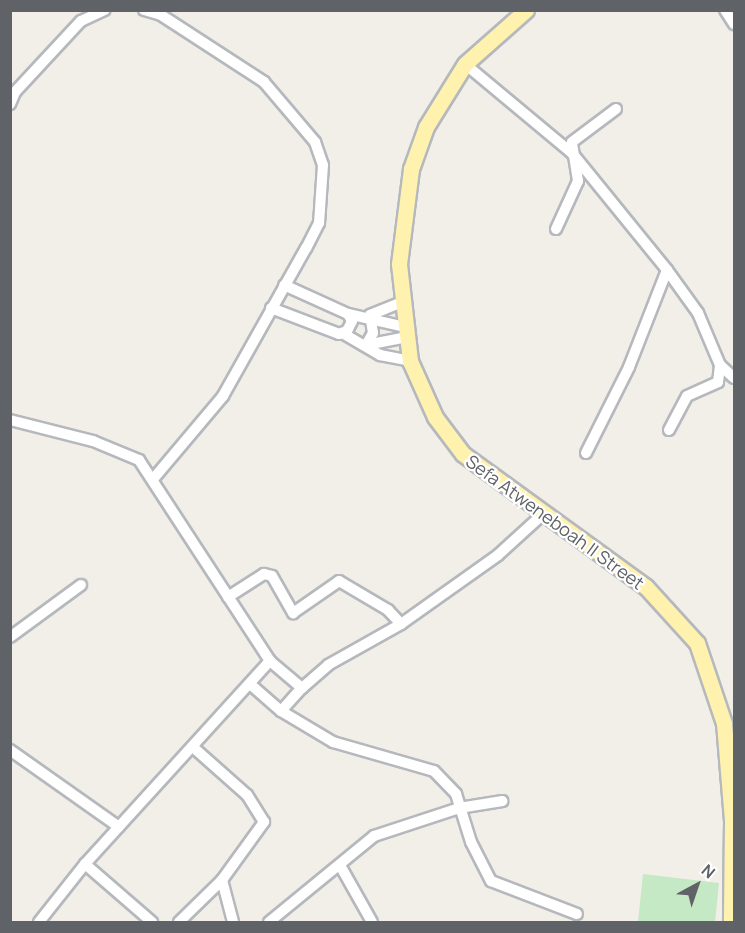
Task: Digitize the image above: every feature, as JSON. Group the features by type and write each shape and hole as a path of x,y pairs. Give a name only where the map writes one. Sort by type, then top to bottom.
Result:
{"main road":[{"name":"Sefa Atweneboah II Street","path":"526,10 493,34 465,64 426,127 411,169 399,264 410,361 435,417 456,447 482,472 646,587 697,644 724,723 733,821 731,922"}],"street":[{"path":"10,104 15,92 81,21 105,10"},
{"path":"144,10 161,15 264,82 315,142 323,165 319,223 223,396 153,478"},
{"path":"725,10 735,24"},
{"path":"465,64 572,153 668,270 698,313 720,365 735,378"},
{"path":"556,229 578,181 572,153 579,133 616,109"},
{"path":"586,453 629,367 668,270"},
{"path":"284,285 348,314 370,315 406,332"},
{"path":"370,315 402,302"},
{"path":"271,308 344,334 380,355 410,361"},
{"path":"344,334 352,321 348,314"},
{"path":"366,345 373,333 370,315"},
{"path":"366,345 406,332"},
{"path":"669,430 687,396 718,382 720,365"},
{"path":"10,420 123,450 139,460 153,478 270,661 302,688"},
{"path":"281,711 328,665 401,624 498,555 542,515"},
{"path":"228,597 264,574 272,576 293,613 339,581 388,610 401,624"},
{"path":"10,637 81,585"},
{"path":"39,922 85,864 270,661"},
{"path":"250,684 281,711 333,742 434,771 456,794 482,871 491,881 543,903 577,914"},
{"path":"179,922 222,880 259,834 263,814 193,747"},
{"path":"10,750 119,827"},
{"path":"269,922 341,867 355,848 374,836 459,808 502,801"},
{"path":"85,864 152,922"},
{"path":"341,867 372,922"},
{"path":"222,880 233,922"}],"green space":[{"path":"643,874 719,883 715,922 638,922"}]}
